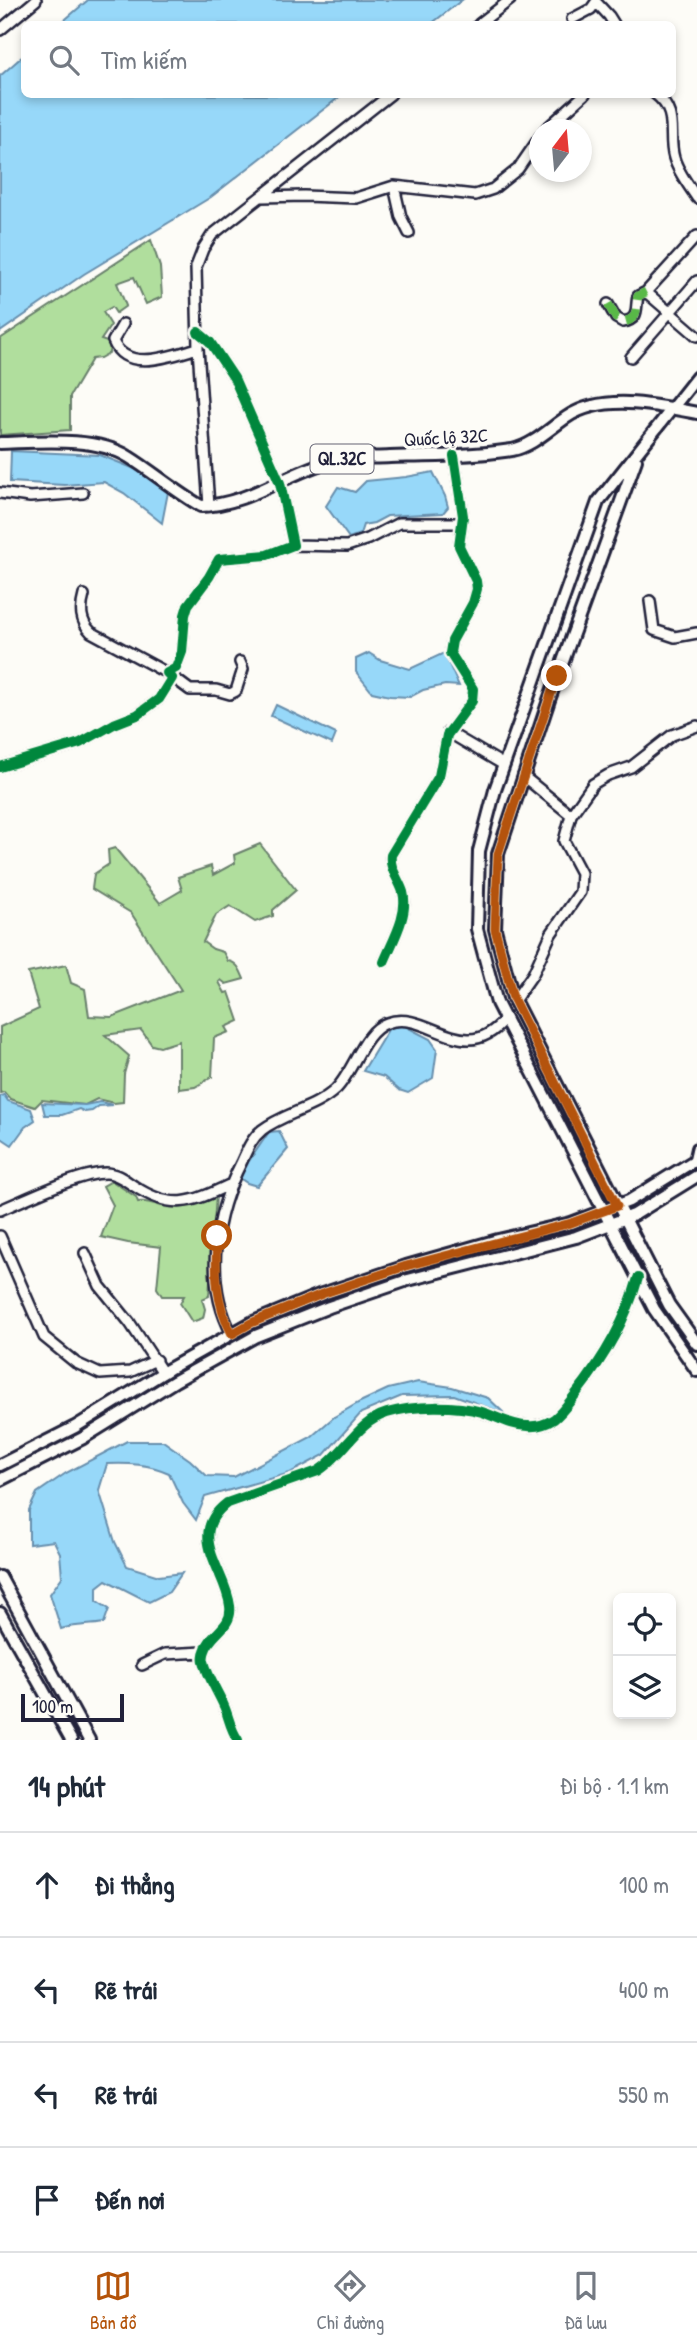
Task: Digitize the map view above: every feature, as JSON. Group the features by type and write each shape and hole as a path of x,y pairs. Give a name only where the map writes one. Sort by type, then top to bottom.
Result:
{"main road":[{"path":"697,377 598,502 495,790 479,851 477,929 497,1003 654,1310 697,1371"},
{"name":"Quốc lộ 32C","path":"209,506 235,501 320,465 339,460 453,456 520,448 567,417 586,408 622,404 671,407 697,413"},
{"path":"0,443 55,442 103,446 129,457 201,506 209,506"},
{"path":"639,452 549,700 498,854 495,929 514,1001 669,1305 697,1344"},
{"path":"0,1465 75,1427 251,1323 322,1294 406,1266 571,1223 629,1201 695,1160"},
{"path":"0,1480 83,1438 256,1336 408,1280 576,1237 625,1218 697,1176"},
{"path":"0,1577 89,1740"},
{"path":"0,1613 71,1740"}],"street":[{"path":"0,30 36,0"},
{"path":"483,21 510,0"},
{"path":"572,19 591,9 596,2 612,21"},
{"path":"209,506 198,348 197,267 203,249 212,235 386,98"},
{"path":"557,119 581,98"},
{"path":"660,98 670,113 674,159 697,198"},
{"path":"261,197 304,195 356,198 394,186 475,195 493,190 518,169 529,153"},
{"path":"394,186 401,217 409,233"},
{"path":"608,304 617,318 623,322 632,321 637,314 638,296 646,292 697,236"},
{"path":"631,357 697,281"},
{"path":"646,292 697,336"},
{"path":"123,324 113,341 117,351 130,359 173,356 198,348"},
{"path":"198,332 210,342 234,378 279,482 290,526 291,545"},
{"path":"384,962 397,932 404,905 402,890 391,866 391,855 439,776 444,741 474,695 450,653 452,642 477,594 475,581 459,546 462,523 453,456"},
{"path":"0,493 30,496 83,493"},
{"path":"167,673 176,668 182,652 188,605 209,578 219,559 267,555 291,545 347,546 399,523 462,523"},
{"path":"83,595 82,616 85,626 91,632 167,673 190,690 216,690 230,694 236,691 243,669 240,662"},
{"path":"650,601 654,630 674,638 697,633"},
{"path":"0,767 80,743 137,715 159,699 172,678 167,673"},
{"path":"229,707 230,694"},
{"path":"514,1001 534,974 551,934 580,892 580,873 564,841 571,815 598,780 626,770 668,737 697,726"},
{"path":"449,732 504,765"},
{"path":"523,776 571,815"},
{"path":"232,1334 223,1317 217,1294 217,1236 229,1185 256,1136 267,1127 321,1100 336,1089 370,1036 382,1025 406,1020 445,1035 465,1039 496,1029 505,1019"},
{"path":"695,1160 697,1148"},
{"path":"0,1210 58,1186 100,1173 115,1174 146,1194 174,1203 193,1201 229,1185"},
{"path":"0,1236 44,1337 76,1363 100,1374 131,1372 156,1360"},
{"path":"85,1253 100,1286 130,1323 163,1373"},
{"path":"238,1740 231,1730 225,1709 204,1662 204,1652 209,1642 227,1624 230,1613 229,1602 208,1541 212,1522 223,1507 318,1471 365,1425 388,1413 456,1407 478,1411 522,1426 532,1427 548,1422 561,1413 600,1361 618,1329 638,1278"},
{"path":"142,1665 165,1654 204,1652"}],"green space":[{"path":"151,240 160,267 162,297 146,304 134,277 117,283 126,306 116,313 112,307 103,312 111,325 101,340 110,343 109,353 92,359 70,396 70,430 0,435 0,339"},
{"path":"260,844 296,890 273,910 273,916 255,922 230,906 216,915 203,942 223,952 228,961 238,967 244,979 226,984 221,980 219,982 225,993 229,992 239,1021 226,1027 229,1032 214,1038 212,1077 195,1087 179,1089 179,1041 160,1047 152,1045 141,1030 105,1035 129,1056 124,1074 123,1102 97,1099 85,1105 42,1100 35,1107 10,1099 4,1092 0,1093 0,1027 39,1009 28,973 66,965 71,983 85,989 89,1016 112,1017 181,990 131,913 92,889 94,874 109,864 108,850 115,848 160,903 182,890 178,877 211,866 213,875 235,863 234,855"},
{"path":"112,1181 136,1197 138,1202 166,1207 192,1204 216,1195 209,1296 202,1299 205,1309 203,1318 192,1322 180,1303 184,1296 162,1296 157,1288 161,1247 101,1237 113,1205 103,1186"}],"water":[{"path":"88,0 462,0 435,21 64,21"},
{"path":"21,58 21,98 338,98 211,197 84,274 0,332 0,76"},
{"path":"11,451 100,455 135,469 168,492 162,523 124,493 104,482 64,485 10,482"},
{"path":"433,472 448,507 443,513 387,516 363,525 360,534 349,538 326,506 338,487 355,492 366,481"},
{"path":"369,653 380,660 410,669 444,653 459,686 445,685 423,690 410,697 372,692 356,672 356,659"},
{"path":"276,705 336,734 332,744 271,716"},
{"path":"401,1024 430,1039 437,1049 433,1078 408,1093 399,1090 384,1077 363,1071 389,1028"},
{"path":"4,1095 8,1101 31,1109 35,1120 25,1127 12,1145 0,1137 0,1096"},
{"path":"100,1102 113,1105 99,1106 92,1111 79,1109 62,1115 45,1115 42,1103 85,1105"},
{"path":"279,1131 288,1149 257,1186 238,1177 269,1132"},
{"path":"418,1382 452,1387 488,1398 504,1413 454,1395 402,1396 361,1413 324,1455 290,1473 205,1497 196,1520 183,1503 169,1473 139,1465 107,1464 99,1490 115,1542 127,1566 159,1576 182,1573 169,1592 149,1602 106,1580 97,1587 97,1601 109,1609 104,1623 61,1629 50,1594 62,1577 60,1553 54,1541 29,1544 29,1510 37,1493 66,1473 127,1441 163,1441 207,1476 234,1477 311,1437 334,1417 360,1402 388,1389"}],"marked path":[{"path":"608,304 616,318 623,322 628,321 636,313 638,296 646,292"}],"cycle path":[{"path":"0,767 80,743 137,715 159,699 172,678 167,673 176,668 182,652 188,605 219,559 267,555 293,545 280,483 234,378 210,342 198,332"},
{"path":"384,962 404,910 403,892 393,869 391,855 439,776 447,735 472,701 473,689 450,653 452,641 473,603 477,589 476,581 459,546 463,516 454,456"},
{"path":"238,1740 204,1660 204,1653 211,1639 225,1625 230,1614 227,1593 208,1540 209,1528 215,1515 227,1503 318,1471 367,1424 387,1413 409,1408 447,1407 482,1412 522,1426 538,1426 551,1421 560,1414 604,1354 627,1310 638,1278"}],"route":[{"path":"217,1236 217,1294 223,1317 232,1334 251,1323 322,1294 406,1266 571,1223 617,1206 513,998 495,929 498,854 557,676"}]}
